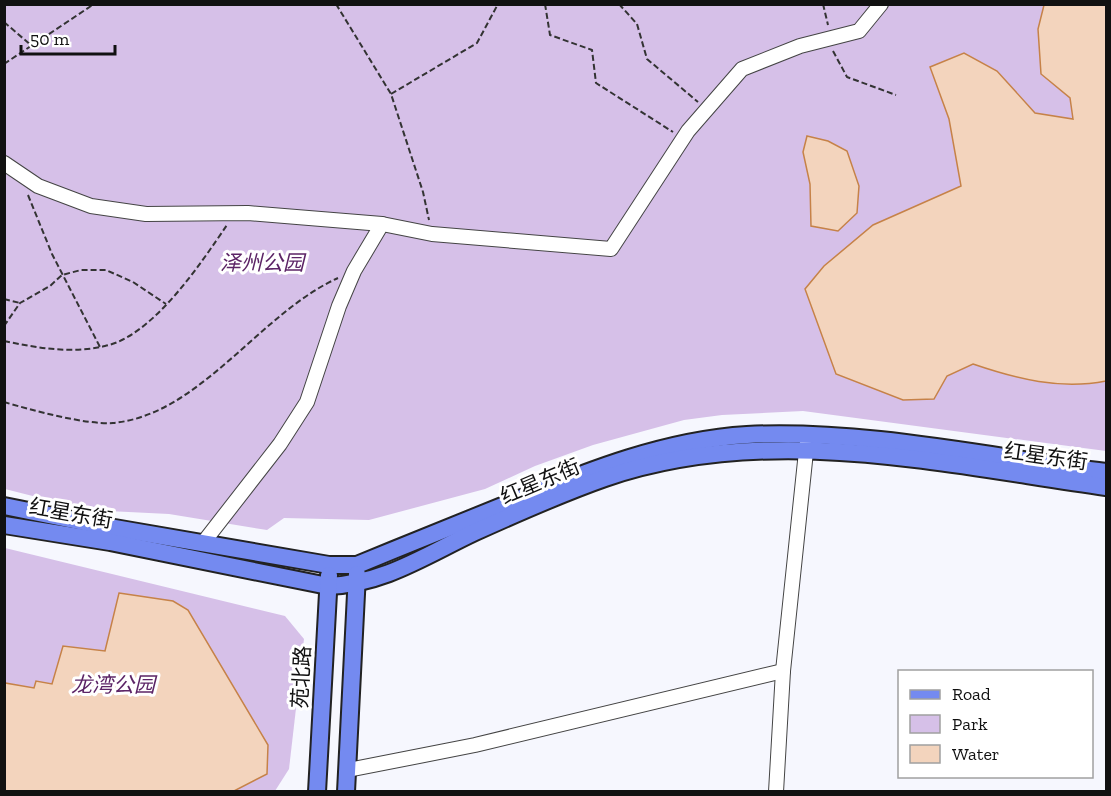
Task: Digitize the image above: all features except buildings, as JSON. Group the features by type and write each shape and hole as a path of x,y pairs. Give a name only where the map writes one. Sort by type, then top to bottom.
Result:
{"main road":[{"name":"红星东街","path":"4,506 329,565 357,565 605,464 684,445 744,435 807,442 878,455 1107,487"},
{"name":"红星东街","path":"4,525 110,542 328,586 357,585 398,570 477,531 605,478 681,458 807,442 881,441 1107,472"},
{"name":"苑北路","path":"317,792 329,565"},
{"path":"346,792 357,565"}],"street":[{"path":"4,163 38,186 91,206 146,214 236,213 382,224 432,234 611,249 684,138 742,69 800,46 859,31 881,4"},
{"path":"203,543 280,444 307,402 339,306 354,271 382,224"},
{"path":"777,792 783,671 807,442"},
{"path":"348,770 475,745 783,671"}],"path":[{"path":"4,64 94,4"},
{"path":"336,4 391,94 423,192 432,234"},
{"path":"391,94 477,43 498,4"},
{"path":"545,4 550,35 592,50 596,83 684,138"},
{"path":"619,4 637,24 647,59 706,110"},
{"path":"823,4 835,58 847,77 896,95"},
{"path":"4,22 32,46"},
{"path":"19,173 63,275 100,347"},
{"path":"4,341 48,350 100,347 134,333 166,304 207,255 236,213"},
{"path":"4,326 20,303 50,286 63,275 81,270 106,270 133,282 166,304"},
{"path":"4,402 66,417 112,423 145,414 187,394 302,298 354,271"},
{"path":"4,299 20,303"}],"green space":[{"name":"泽州公园","path":"5,5 1106,5 1106,451 803,411 722,415 684,420 593,445 535,466 485,489 369,520 284,518 267,530 169,514 88,510 5,489"},
{"name":"龙湾公园","path":"5,548 285,616 304,639 289,769 275,791 5,792"}],"water":[{"path":"1044,5 1106,5 1106,381 1072,384 1039,382 973,364 947,376 934,399 903,400 836,374 805,289 824,266 873,225 961,186 949,119 930,67 964,53 997,71 1035,113 1073,119 1070,98 1041,74 1038,29"},
{"path":"807,136 828,141 847,151 859,186 857,213 838,231 811,226 810,184 803,152"},
{"name":"龙湾公园","path":"119,593 173,601 188,610 268,745 267,774 234,791 5,791 5,683 34,688 36,681 52,684 63,646 105,651"}]}
